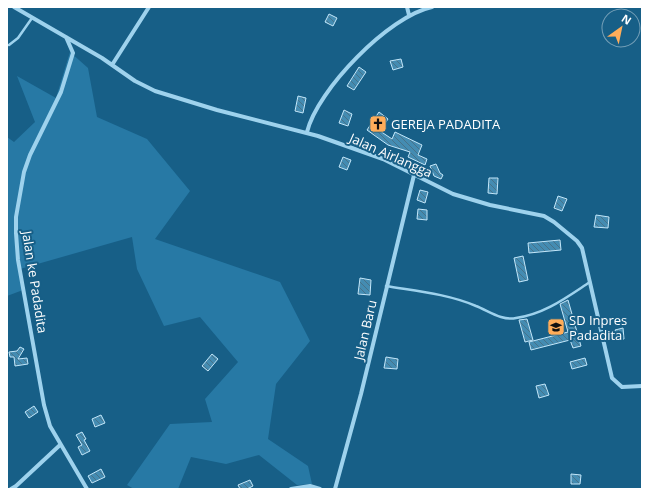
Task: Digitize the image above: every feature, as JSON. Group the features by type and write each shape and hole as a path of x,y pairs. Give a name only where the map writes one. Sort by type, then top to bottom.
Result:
{"street":[{"name":"Jalan Airlangga","path":"14,7 81,46 135,81 154,91 232,114 307,132 377,157 453,194 490,205 550,219 577,241 582,248 612,378 622,387 642,386"},
{"path":"112,65 150,7"},
{"path":"407,7 409,15"},
{"path":"307,132 314,112 328,90 345,70 386,32 409,15 432,7"},
{"path":"66,37 73,53 81,46"},
{"name":"Jalan ke Padadita","path":"73,53 61,92 35,142 24,172 19,195 16,232 18,260 44,405 50,426 87,489"},
{"name":"Jalan Baru","path":"335,489 414,175"},
{"path":"11,489 60,445"},
{"path":"291,489 310,486 320,489"}],"lane":[{"path":"8,45 18,38 32,17"},
{"path":"386,286 454,299 476,305 497,316 515,319 549,309 590,282"}],"shaded area":[{"path":"70,52 88,68 97,117 147,139 190,191 155,239 280,282 310,341 276,384 268,439 308,466 312,484 297,485 259,455 226,464 191,457 178,489 134,489 127,485 170,424 212,422 205,399 238,362 200,317 164,326 137,269 132,237 20,269 23,290 7,296 7,137 14,142 35,122 17,76 56,98"}],"building":[{"path":"329,14 337,18 333,26 325,22"},
{"path":"401,59 403,67 393,70 390,61"},
{"path":"359,67 366,72 354,90 347,86"},
{"path":"298,96 306,98 303,113 295,111"},
{"path":"344,110 352,114 348,126 339,123"},
{"path":"379,112 388,119 380,131 392,139 395,132 422,145 418,155 427,159 425,165 408,157 410,152 388,145 367,130"},
{"path":"343,157 351,160 347,170 339,167"},
{"path":"436,164 440,173 443,175 441,179 434,176 430,166"},
{"path":"489,178 498,178 497,194 488,193"},
{"path":"420,190 428,192 425,203 417,200"},
{"path":"558,196 567,199 562,211 554,208"},
{"path":"418,209 427,210 427,220 417,219"},
{"path":"596,215 609,217 608,228 594,227"},
{"path":"560,240 561,250 529,253 528,243"},
{"path":"523,256 528,280 519,282 514,258"},
{"path":"360,278 371,280 370,295 358,294"},
{"path":"568,300 581,346 573,348 570,340 531,350 529,342 568,332 560,304"},
{"path":"527,319 533,340 525,342 519,320"},
{"path":"623,328 624,339 616,340 615,330"},
{"path":"20,347 24,349 18,359 27,358 28,364 15,366 14,357 10,357 9,352 17,351"},
{"path":"212,354 218,359 208,371 202,366"},
{"path":"386,357 398,359 397,369 384,368"},
{"path":"585,358 587,365 572,369 570,362"},
{"path":"545,384 549,395 539,398 536,386"},
{"path":"34,406 38,412 29,418 25,412"},
{"path":"101,415 105,423 95,427 92,419"},
{"path":"82,432 86,439 84,440 90,451 82,455 78,447 82,445 76,435"},
{"path":"101,469 105,477 92,483 88,476"},
{"path":"571,474 581,475 580,484 571,484"},
{"path":"250,480 253,486 247,489 240,489 238,485"}],"place":[{"name":"GEREJA PADADITA","path":"378,124"},
{"name":"SD Inpres Padadita","path":"556,327"}]}
